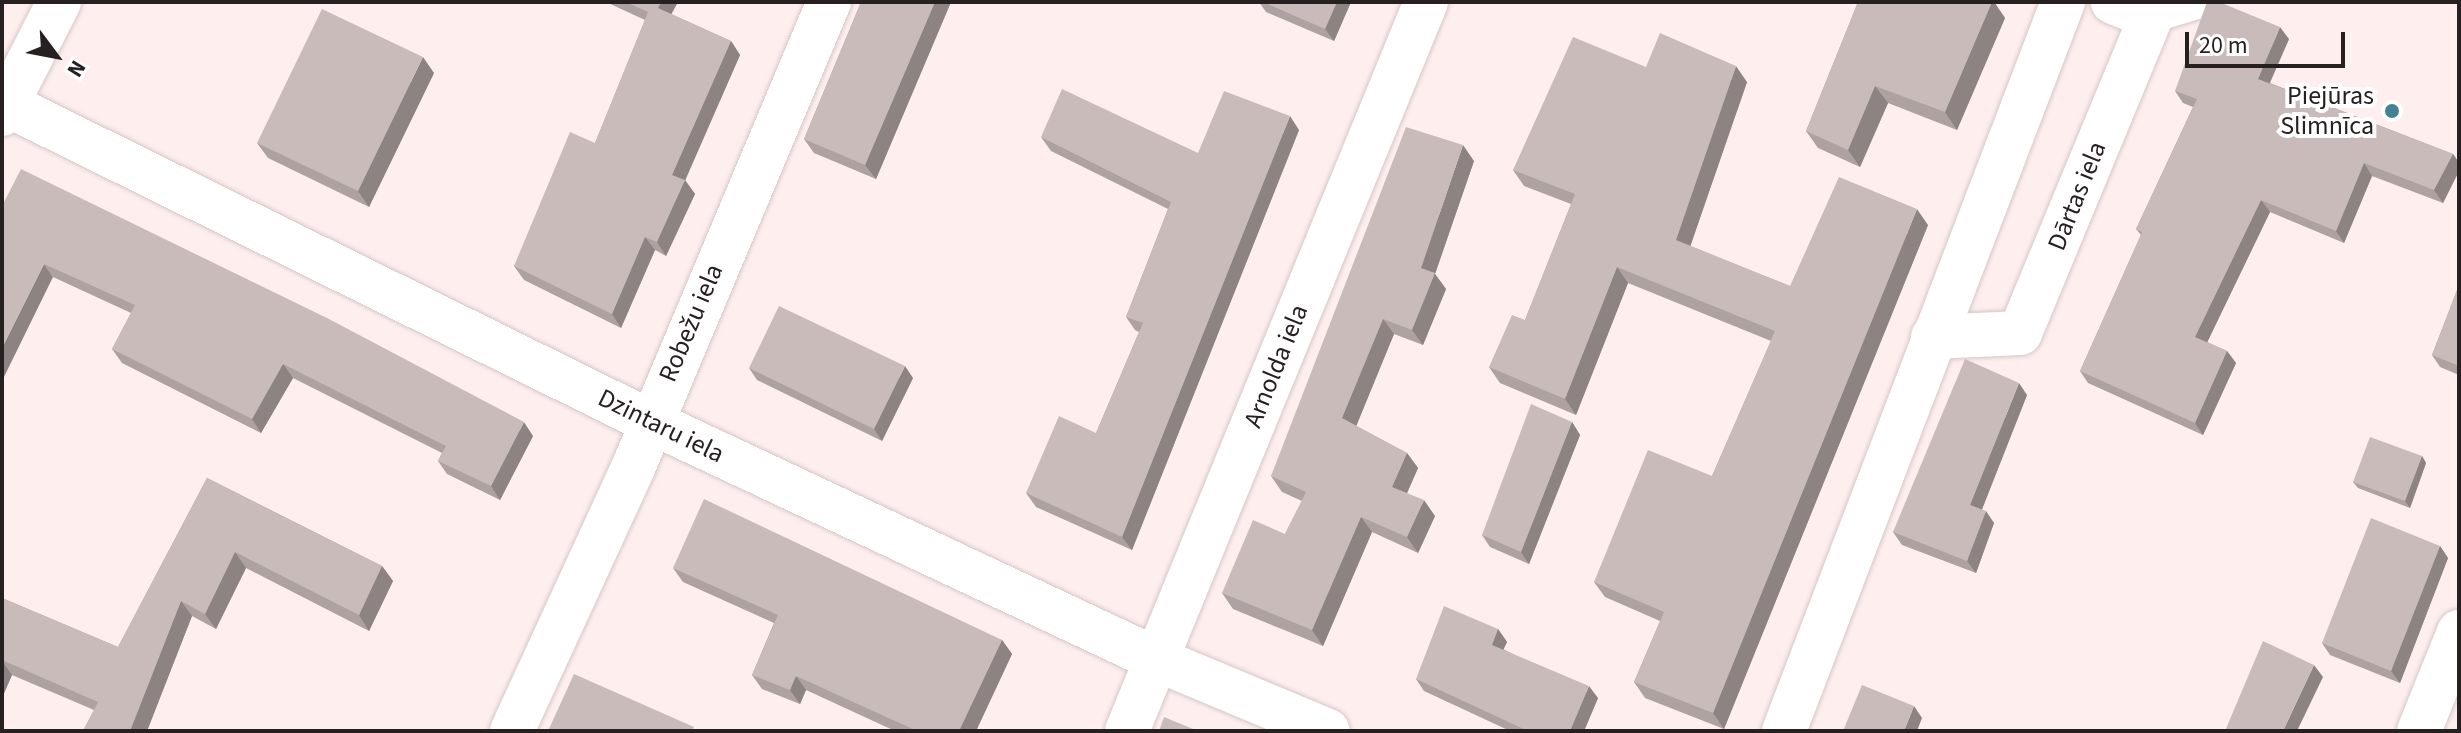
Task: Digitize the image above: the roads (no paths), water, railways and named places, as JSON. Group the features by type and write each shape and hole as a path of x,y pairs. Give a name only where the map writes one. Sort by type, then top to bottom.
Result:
{"street":[{"path":"4,107 59,2"},
{"name":"Robežu iela","path":"512,731 633,468 649,421 829,2"},
{"name":"Arnolda iela","path":"1127,731 1426,2"},
{"path":"1784,731 2063,2"},
{"name":"Dārtas iela","path":"1933,337 2020,333 2132,9"},
{"name":"Dzintaru iela","path":"4,107 649,421 1156,659 1328,731"},
{"path":"2419,731 2459,632"}],"lane":[{"path":"2132,9 2200,2"}],"place":[{"name":"Piejūras Slimnīca","path":"2392,111"}]}
